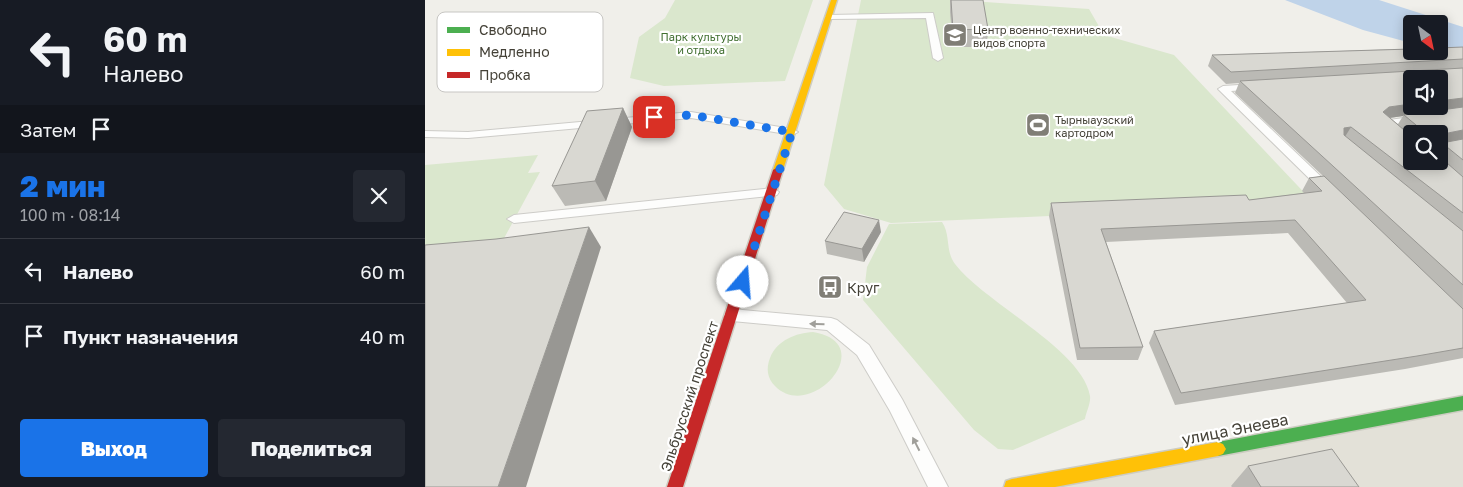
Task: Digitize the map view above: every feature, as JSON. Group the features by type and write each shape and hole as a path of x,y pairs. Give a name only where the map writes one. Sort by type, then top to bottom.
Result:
{"main road":[{"name":"Эльбрусский проспект","path":"675,487 773,192 834,0"},
{"name":"улица Энеева","path":"1012,487 1463,403"}],"lane":[{"path":"829,17 930,15 938,58"},
{"path":"1271,86 1223,88 1336,198"},
{"path":"425,134 468,135 691,115 792,132"},
{"path":"1403,141 1382,124 1427,118"},
{"path":"514,219 773,192"},
{"path":"732,315 831,324 863,350 896,405 938,487"}],"shaded area":[{"path":"1463,403 1463,487 1012,487"}],"green space":[{"name":"Парк культуры и отдыха","path":"675,0 813,0 785,81 664,86 630,78 639,37 665,18"},
{"name":"Тырныаузский картодром","path":"861,0 956,0 1089,9 1104,35 1174,55 1315,204 891,223 844,209 824,185"},
{"path":"538,155 528,173 540,172 496,253 425,261 425,165"},
{"path":"942,222 945,227 950,254 955,264 988,295 1052,344 1070,361 1083,378 1090,396 1085,419 1013,450 998,449 974,430 863,300 867,267 889,224"},
{"path":"813,332 832,339 841,350 840,364 833,377 821,388 806,395 790,395 775,386 770,380 768,365 770,358 777,346 782,342 800,334"}],"water":[{"path":"1285,0 1379,0 1426,15 1403,15 1403,41 1363,30"},
{"path":"1448,22 1463,27 1463,58 1448,54"}],"building":[{"path":"951,0 983,0 988,29 953,30"},
{"path":"1463,47 1463,59 1448,60 1448,48"},
{"path":"1403,49 1403,60 1445,60 1231,72 1212,55"},
{"path":"1463,68 1463,98 1448,100 1448,70 1429,70"},
{"path":"1403,71 1403,105 1389,107 1383,112 1403,129 1403,167 1351,127 1344,128 1344,135 1463,231 1463,285 1240,81"},
{"path":"1463,107 1463,130 1448,133 1448,125 1416,125 1404,115 1448,115 1448,109"},
{"path":"623,108 595,181 552,186 587,111"},
{"path":"1463,139 1463,160 1448,148 1448,142"},
{"path":"1448,164 1463,177 1463,213 1407,170 1448,170"},
{"path":"1324,176 1463,309 1463,348 1181,393 1154,331 1366,300 1295,220 1101,229 1143,347 1080,348 1051,203 1246,195 1249,200 1322,191 1309,178"},
{"path":"844,212 879,220 862,249 825,241"},
{"path":"589,227 498,487 425,487 425,245 496,239"},
{"path":"1332,449 1359,487 1261,487 1248,466"}],"traffic: fast":[{"path":"1218,449 1463,403"}],"traffic: slow":[{"path":"778,170 834,0"},
{"path":"1012,487 1218,449"}],"traffic: jam":[{"path":"675,487 778,170"}],"place":[{"name":"Центр военно-технических видов спорта","path":"955,35"},
{"name":"Тырныаузский картодром","path":"1038,125"},
{"name":"Круг","path":"830,287"}],"route":[{"path":"654,117 691,115 754,124 792,132 743,282"}]}
